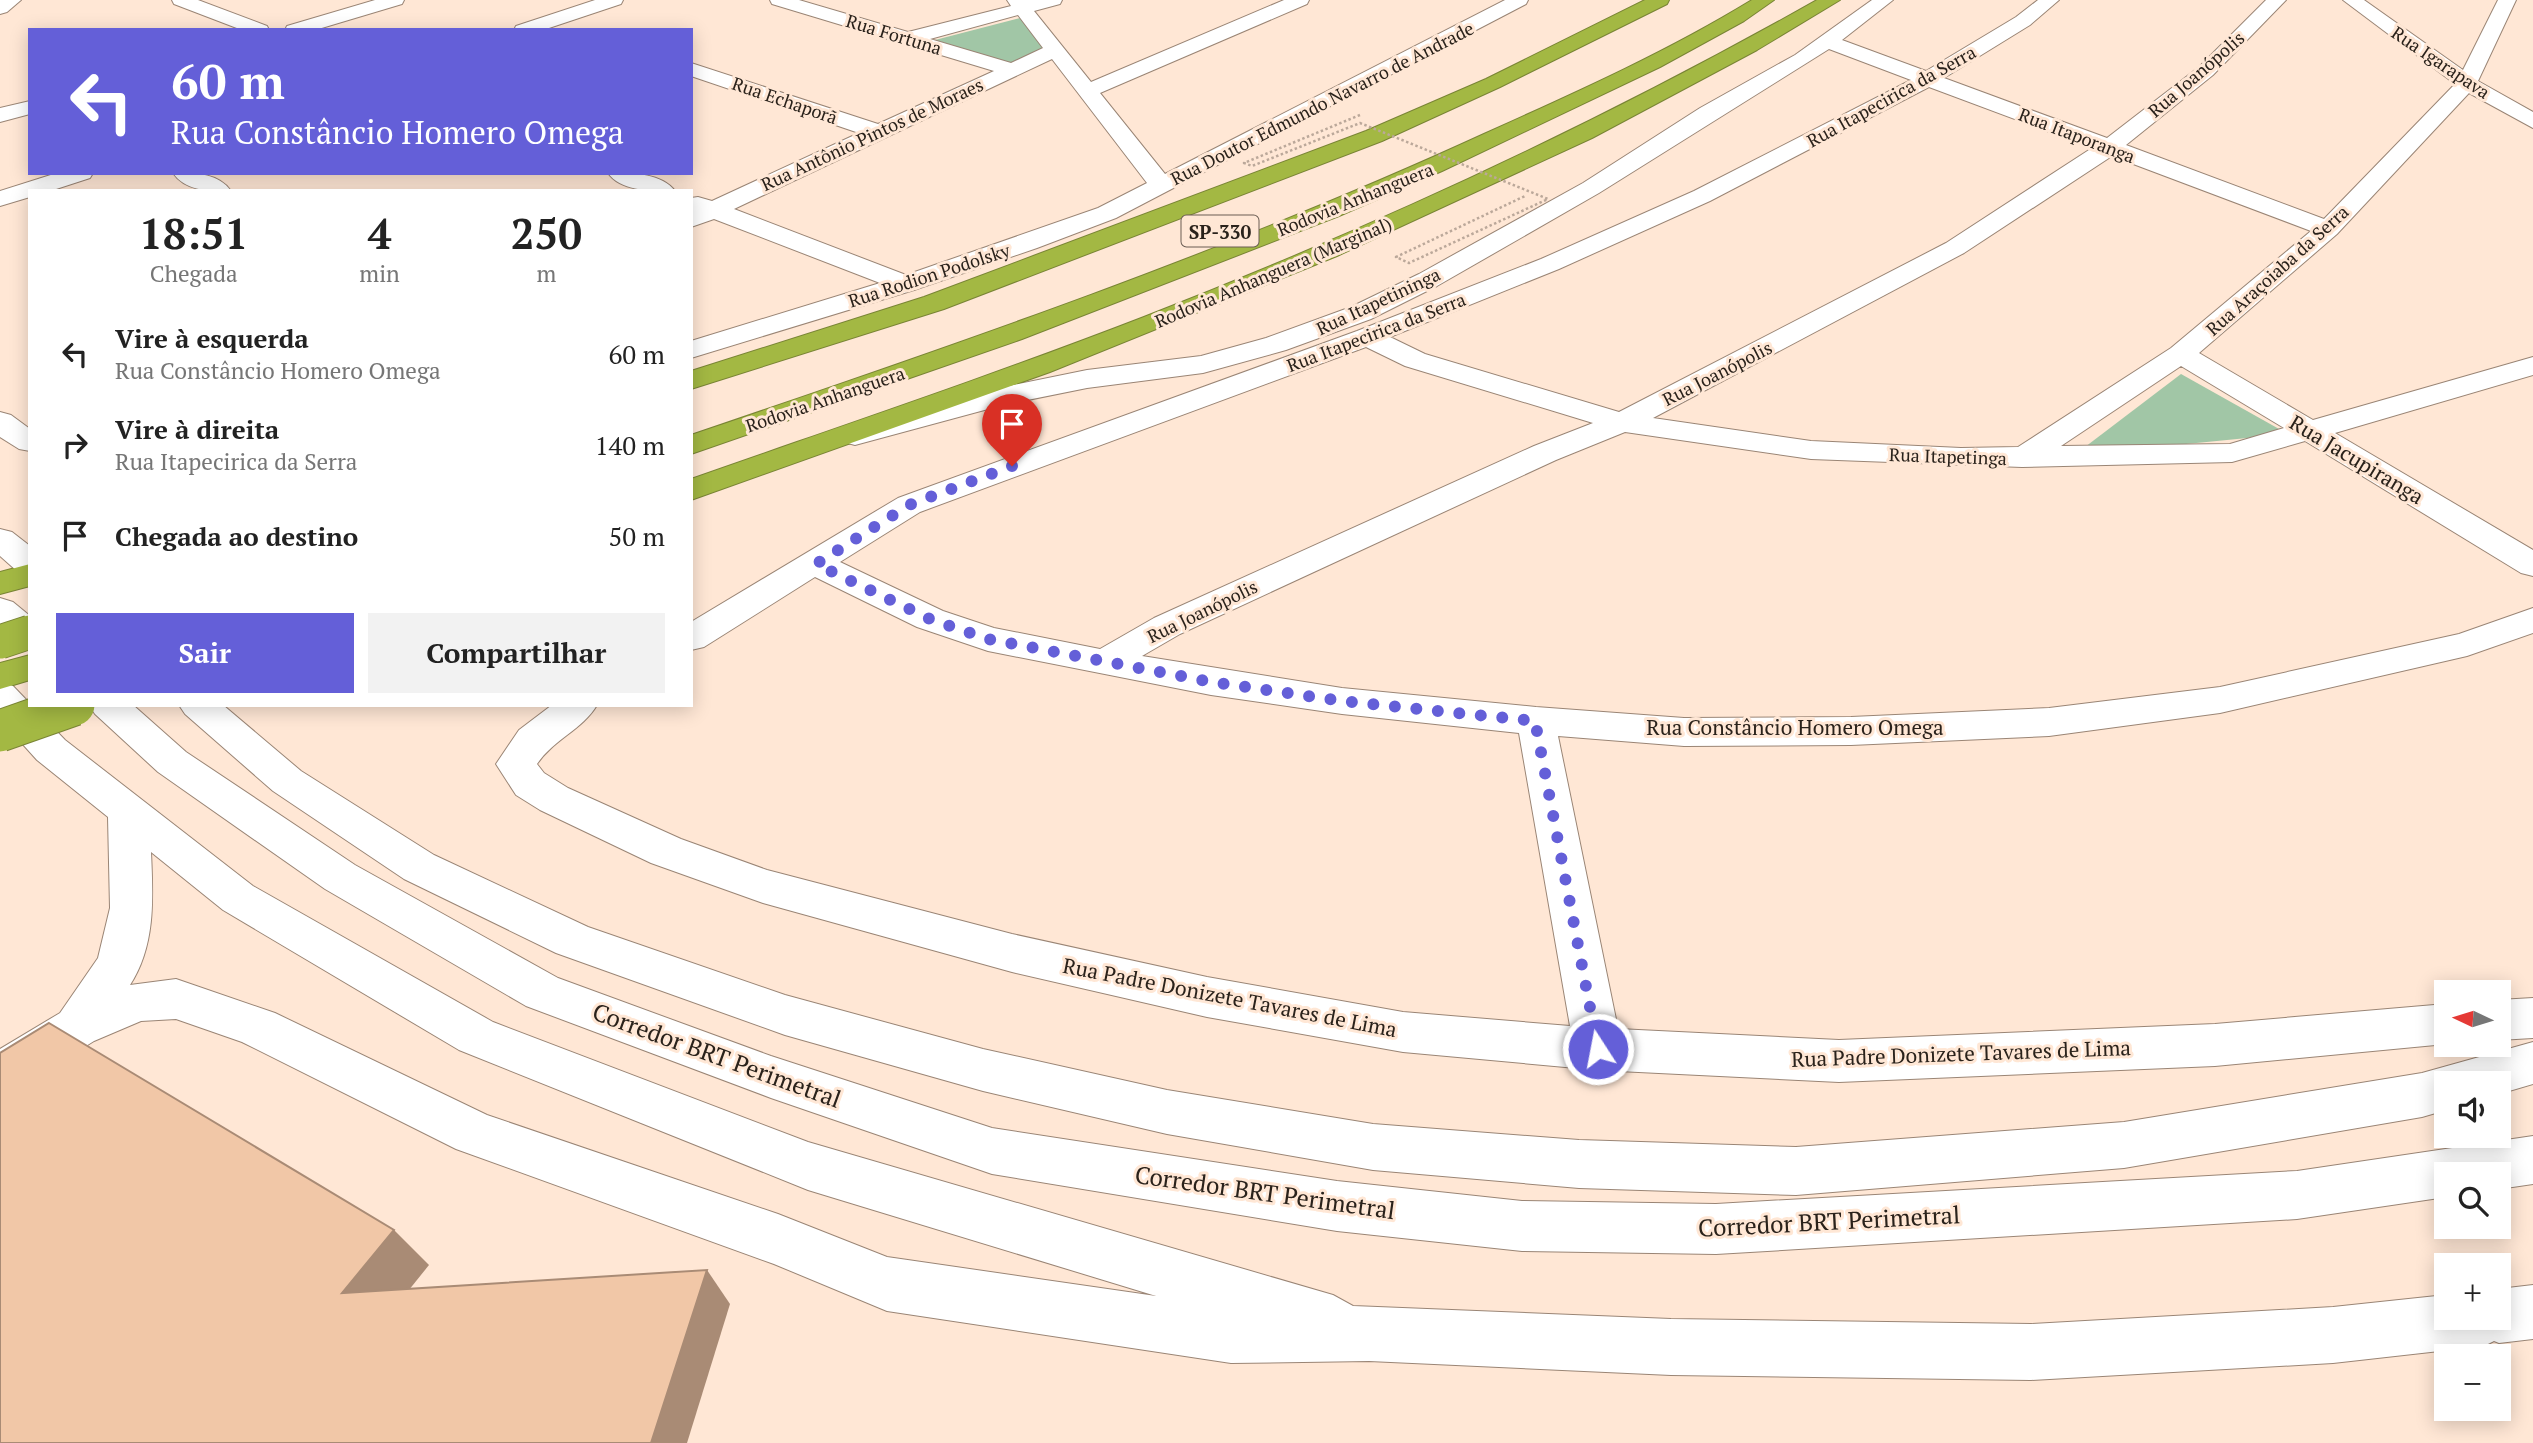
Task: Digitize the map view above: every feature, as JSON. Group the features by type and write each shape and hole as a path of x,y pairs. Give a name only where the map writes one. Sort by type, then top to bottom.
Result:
{"highway":[{"path":"693,379 934,303 1374,136 1493,83 1660,0"},
{"name":"Rodovia Anhanguera","path":"739,404 1020,308 1416,153 1577,79 1731,0"},
{"name":"Rodovia Anhanguera (Marginal)","path":"693,489 1154,322 1328,250 1522,163 1831,0"},
{"name":"Rodovia Anhanguera","path":"693,444 1041,322 1185,268 1443,163 1699,39 1763,2"},
{"path":"0,583 28,576"},
{"path":"0,621 28,613"},
{"path":"0,642 28,635"},
{"path":"0,676 28,668"},
{"path":"0,731 68,707"}],"street":[{"path":"0,8 12,0"},
{"path":"181,0 255,28"},
{"path":"301,28 395,0"},
{"path":"529,28 614,0"},
{"name":"Rua Fortuna","path":"779,0 1010,69"},
{"path":"910,38 1019,5 1053,0"},
{"path":"1087,91 1300,0"},
{"name":"Rua Doutor Edmundo Navarro de Andrade","path":"1162,186 1519,0"},
{"name":"Rua Itapetininga","path":"809,448 999,397 1087,379 1203,364 1276,344 1350,318 1428,280 1591,188 1827,41 1884,0"},
{"name":"Rua Itapecirica da Serra","path":"693,637 909,505 1367,337 1550,264 1702,196 1928,79 2023,21 2050,0"},
{"name":"Rua Joanópolis","path":"1105,662 1167,626 1532,459 1622,422 1955,248 2110,147 2206,71 2277,0"},
{"path":"2341,0 2353,0"},
{"name":"Rua Igarapava","path":"2353,0 2467,83 2533,121"},
{"name":"Rua Araçoiaba da Serra","path":"2022,458 2181,354 2328,229 2467,83 2507,0"},
{"path":"1019,5 1162,186"},
{"path":"550,21 570,28"},
{"name":"Rua Itaporanga","path":"1827,41 2328,229"},
{"path":"2413,43 2447,49 2483,51"},
{"name":"Rua Antônio Pintos de Moraes","path":"698,211 879,132 1054,50"},
{"name":"Rua Echaporã","path":"693,70 879,132"},
{"path":"0,115 28,108"},
{"path":"32,189 76,175"},
{"path":"188,175 215,189"},
{"path":"623,175 658,189"},
{"name":"Rua Rodion Podolsky","path":"693,349 1028,243 1107,213 1162,186"},
{"path":"0,199 28,190"},
{"path":"698,211 905,284"},
{"name":"Rua Itapetinga","path":"1367,337 1415,360 1622,422 1811,450 2022,458 2232,453 2533,366"},
{"name":"Rua Jacupiranga","path":"2181,354 2533,565"},
{"path":"0,421 28,441"},
{"path":"0,539 28,562"},
{"name":"Rua Constâncio Homero Omega","path":"816,564 930,619 988,639 1105,662 1212,682 1342,701 1535,721 1684,732 1851,732 2049,722 2220,700 2467,644 2533,620"},
{"path":"0,610 28,632"},
{"path":"0,695 51,750 238,898 477,1037 808,1166 1369,1333"},
{"name":"Corredor BRT Perimetral","path":"110,707 172,762 340,877 542,992 771,1077 992,1151 1337,1206 1522,1226 1716,1229 2297,1195 2533,1160"},
{"path":"200,707 287,781 419,867 572,940 785,1014 904,1048 983,1070 1222,1122 1387,1148 1579,1164 1796,1171 2124,1146 2434,1092"},
{"name":"Rua Padre Donizete Tavares de Lima","path":"575,707 533,740 516,764 530,784 554,799 666,851 763,886 1012,953 1220,999 1403,1032 1598,1049 1839,1061 2215,1045 2434,1025"},
{"path":"1535,721 1598,1049"},
{"path":"77,1027 119,964 130,919 132,908 128,811"},
{"path":"0,1074 77,1027 138,1002 176,999 258,1027 474,1133 778,1240 887,1284 1231,1335 1369,1333 1671,1347 2031,1352 2333,1335 2434,1324"},
{"path":"2511,1019 2533,1018"},
{"path":"2505,1071 2533,1063"},
{"path":"2511,1315 2533,1312"}],"path":[{"path":"1360,115 1244,163 1252,166 1360,123 1548,199 1409,263 1396,257 1525,196"}],"green space":[{"path":"1020,18 1045,49 1015,64 935,40"},
{"path":"2181,374 2288,434 2176,445 2085,447"}],"building":[{"path":"49,1023 394,1230 342,1293 707,1270 651,1443 0,1443 0,1053"}],"route":[{"path":"1012,466 909,505 816,564 930,619 988,639 1212,682 1342,701 1535,721 1598,1049"}]}
